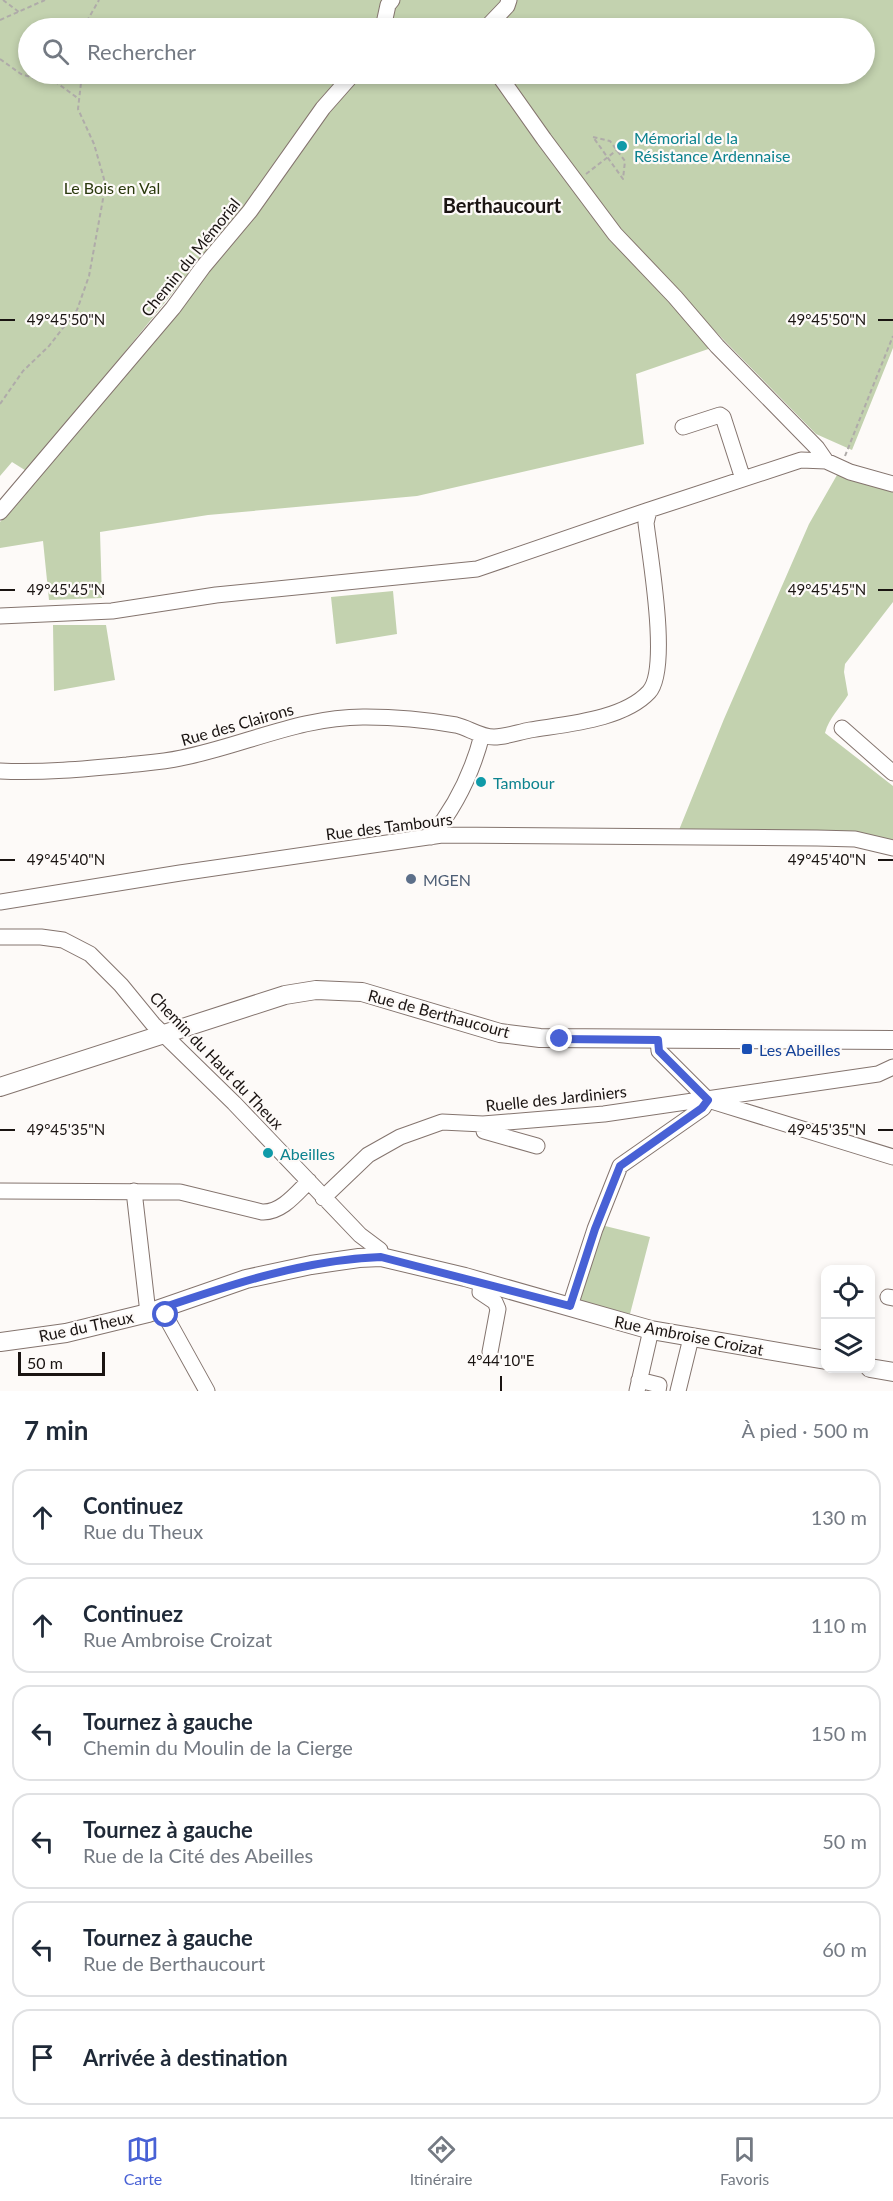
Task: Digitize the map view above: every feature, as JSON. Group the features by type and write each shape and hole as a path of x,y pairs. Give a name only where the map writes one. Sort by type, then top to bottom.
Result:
{"main road":[{"name":"Rue de Berthaucourt","path":"0,1087 285,995 316,990 362,992 500,1033 560,1039 893,1040"},
{"name":"Rue Ambroise Croizat","path":"381,1257 482,1282 651,1330 821,1359"},
{"name":"Rue du Theux","path":"0,1342 66,1333 155,1311 246,1279 311,1265 381,1257"},
{"path":"875,1369 893,1372"}],"street":[{"path":"385,18 388,5 392,0"},
{"path":"496,18 507,6 508,0"},
{"name":"Chemin du Mémorial","path":"0,512 173,308 203,267 250,211 323,108 344,84"},
{"path":"505,84 615,234 675,297 717,346 833,464"},
{"path":"683,427 720,415 723,417 743,479"},
{"path":"0,616 112,611 216,595 477,569 648,517 743,479 801,460 833,464 850,472 893,484"},
{"name":"Rue des Clairons","path":"0,771 82,769 180,759 290,726 324,720 364,717 458,725 482,735 496,737 567,725 607,715 634,705 650,692 657,678 660,652 648,517"},
{"path":"842,728 893,773"},
{"path":"430,837 453,806 475,763 482,735"},
{"path":"453,806 461,835"},
{"name":"Rue des Tambours","path":"0,902 180,873 430,837 461,835 855,839 893,848"},
{"name":"Chemin du Haut du Theux","path":"0,937 41,937 63,940 90,954 323,1198 360,1235 380,1250 381,1257"},
{"path":"658,1040 659,1051 708,1100 893,1157"},
{"path":"570,1306 595,1229 620,1166 702,1108 708,1100 728,1094 878,1074 893,1067"},
{"name":"Ruelle des Jardiniers","path":"323,1198 368,1155 400,1137 442,1122 483,1124 604,1114 690,1100 708,1100"},
{"path":"483,1124 484,1131 537,1146"},
{"path":"0,1191 180,1192 262,1212 271,1212 285,1204 309,1181"},
{"path":"134,1191 155,1311 207,1391"},
{"path":"482,1282 480,1292 495,1302 498,1309 490,1352"},
{"path":"651,1330 638,1386 659,1385 658,1391"},
{"path":"678,1391 691,1338"}],"path":[{"path":"3,0 19,12"},
{"path":"0,20 45,0"},
{"path":"89,18 99,0"},
{"path":"0,59 18,72"},
{"path":"58,84 79,99"},
{"path":"0,404 23,371 49,346 77,310 89,276 103,199 104,179 94,144 78,109 81,84"},
{"path":"593,137 610,141 617,150 625,161 623,179 593,137"},
{"path":"575,182 617,150"},
{"path":"833,464 893,336"}],"green space":[{"name":"Le Bois en Val","path":"0,0 893,0 893,348 852,450 816,434 653,268 717,346 636,374 644,444 417,496 208,515 100,532 102,598 49,600 43,541 0,548 0,522 112,392 105,389 249,212 234,218 221,233 28,472 12,462 0,476"},
{"path":"837,475 848,475 893,487 893,602 845,664 848,695 825,733 893,786 893,842 679,830 724,719 809,524"},
{"path":"393,591 397,634 336,644 331,597"},
{"path":"53,625 106,625 115,680 54,691"},
{"path":"601,1225 650,1237 630,1314 578,1300"}],"place":[{"name":"Mémorial de la Résistance Ardennaise","path":"622,146"},
{"name":"Tambour","path":"481,782"},
{"name":"MGEN","path":"411,879"},
{"name":"Les Abeilles","path":"747,1049"},
{"name":"Abeilles","path":"268,1153"}],"district":[{"name":"Berthaucourt","path":"502,205"}],"route":[{"path":"166,1315 162,1308 246,1279 311,1265 381,1257 570,1306 595,1229 620,1166 702,1108 708,1100 659,1051 658,1040 560,1039"}]}
